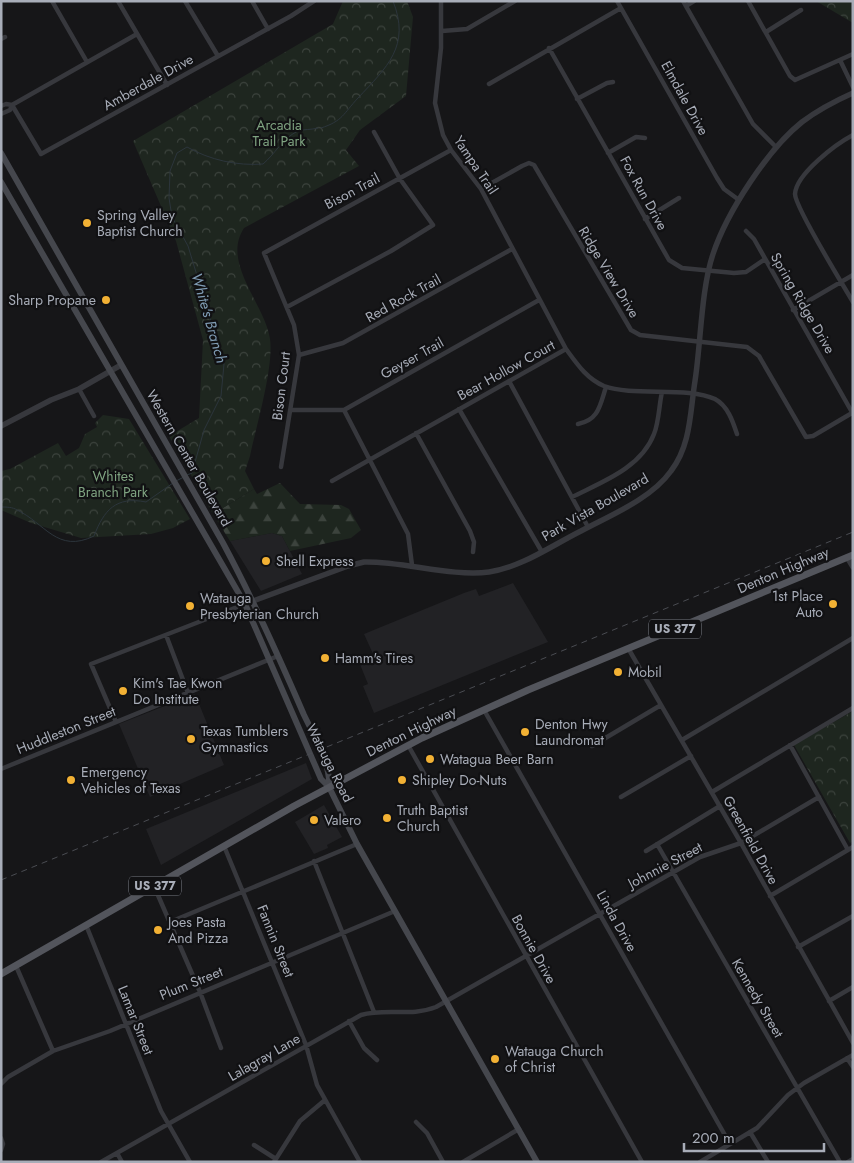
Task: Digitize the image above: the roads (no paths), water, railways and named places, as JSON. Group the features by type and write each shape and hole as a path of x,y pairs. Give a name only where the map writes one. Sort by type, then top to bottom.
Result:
{"main road":[{"name":"Western Center Boulevard","path":"1,153 254,601 330,777 329,787"},
{"path":"1,182 110,372"},
{"name":"Watauga Road","path":"110,372 245,604 321,778 329,787 357,844 537,1162"},
{"path":"129,405 140,399"},
{"name":"Denton Highway","path":"1,974 224,846 408,745 628,648 850,556"}],"street":[{"path":"52,1 87,62"},
{"path":"118,1 166,84"},
{"path":"185,1 218,56"},
{"path":"252,1 268,28"},
{"name":"Amberdale Drive","path":"12,105 41,154 314,1"},
{"name":"Yampa Trail","path":"441,1 442,31 435,103 443,135 451,150 481,189 566,349"},
{"path":"442,31 466,29 515,1"},
{"name":"Elmdale Drive","path":"617,1 717,178 724,189 739,200"},
{"path":"694,1 684,4 753,124 776,147"},
{"path":"748,1 790,76 795,80 853,54"},
{"path":"489,84 621,8"},
{"path":"766,32 801,10"},
{"path":"1,114 10,110 12,105 137,34"},
{"name":"Fox Run Drive","path":"549,48 669,260 682,268 741,273 765,260"},
{"path":"840,60 853,86"},
{"path":"578,99 612,82"},
{"name":"Park Vista Boulevard","path":"245,604 356,564 374,562 486,572 519,564 646,494 666,478 679,459 687,439 712,255 721,232 739,200 776,147 802,122 829,104 853,93"},
{"path":"1,106 6,104 12,105"},
{"path":"287,307 391,251 433,225 400,179 374,132"},
{"path":"853,135 833,147 814,165 798,184 795,193 802,211 853,302"},
{"path":"608,153 636,137 645,138"},
{"name":"Bison Trail","path":"264,253 451,150"},
{"name":"Ridge View Drive","path":"481,189 522,166 529,163 534,165 626,326 640,335 747,347 759,356 806,437 813,436 852,414"},
{"path":"645,219 679,198"},
{"name":"Spring Ridge Drive","path":"746,231 765,260 852,414"},
{"name":"Red Rock Trail","path":"299,355 343,343 512,249"},
{"name":"Bison Court","path":"264,253 294,325 299,355 281,467"},
{"path":"793,310 853,275"},
{"name":"Geyser Trail","path":"290,410 344,410 539,300"},
{"name":"Bear Hollow Court","path":"332,481 566,349 581,370 606,387 693,394 716,399 732,416 738,434"},
{"path":"1,426 51,400 79,389 121,365"},
{"path":"509,382 588,527"},
{"path":"578,424 589,421 597,414 606,387"},
{"path":"79,389 94,416"},
{"path":"572,497 622,472 642,455 655,433 662,392"},
{"path":"459,409 542,552"},
{"path":"344,410 408,534 412,565"},
{"path":"416,433 470,531 474,542 473,552"},
{"path":"850,556 853,567"},
{"path":"116,722 91,664 245,604"},
{"path":"166,635 188,693"},
{"path":"682,740 853,638"},
{"name":"Greenfield Drive","path":"628,648 720,806 853,1043"},
{"name":"Huddleston Street","path":"1,769 278,656"},
{"path":"592,746 661,705"},
{"path":"712,792 853,708"},
{"name":"Linda Drive","path":"484,710 730,1144"},
{"name":"Bonnie Drive","path":"408,745 642,1162"},
{"path":"770,896 850,848 790,745"},
{"path":"621,797 691,756"},
{"name":"Johnnie Street","path":"447,1001 599,913 706,854 741,843 819,797"},
{"path":"646,850 720,806"},
{"path":"170,922 357,844"},
{"name":"Kennedy Street","path":"657,844 840,1162"},
{"name":"Fannin Street","path":"224,846 306,1045 317,1085 360,1162"},
{"path":"314,862 374,1012"},
{"path":"154,886 200,992 221,1048"},
{"name":"Plum Street","path":"1,1084 8,1077 54,1051 126,1024 395,911"},
{"path":"798,947 853,916"},
{"name":"Lamar Street","path":"86,926 168,1123 190,1162"},
{"path":"16,966 54,1051"},
{"path":"828,1001 853,987"},
{"name":"Lalagray Lane","path":"101,1162 348,1021 374,1012 418,1013 447,1001"},
{"path":"348,1021 364,1048 376,1060"},
{"path":"700,1162 762,1124 788,1095 797,1088 853,1055"},
{"path":"847,1058 853,1067"},
{"path":"254,1145 275,1160 300,1121 325,1100"},
{"path":"416,1122 427,1133 443,1162"},
{"path":"463,1162 518,1129"},
{"path":"750,1132 768,1162"},
{"path":"1,1138 3,1144 1,1150"},
{"path":"117,1153 122,1162"},
{"path":"848,1162 853,1159"}],"waterway":[{"name":"White's Branch","path":"321,128 334,123 342,116 387,66 393,55 399,31 398,17 393,1"},
{"name":"White's Branch","path":"187,475 192,473 204,430 221,396 224,364 188,246 172,217 169,198 170,171 177,153 187,147 224,161 243,164 263,164 293,134 300,130 318,128"},
{"name":"White's Branch","path":"176,481 184,477"},
{"name":"White's Branch","path":"1,507 15,509 52,535 61,539 81,541 94,536 102,519 112,507 127,501 146,502 173,483"}],"railway":[{"path":"1,880 853,532"}],"place":[{"name":"Spring Valley Baptist Church","path":"87,223"},
{"name":"Sharp Propane","path":"106,300"},
{"name":"Shell Express","path":"266,561"},
{"name":"1st Place Auto","path":"833,604"},
{"name":"Watauga Presbyterian Church","path":"190,606"},
{"name":"Hamm's Tires","path":"325,658"},
{"name":"Mobil","path":"618,672"},
{"name":"Kim's Tae Kwon Do Institute","path":"123,691"},
{"name":"Denton Hwy Laundromat","path":"525,732"},
{"name":"Texas Tumblers Gymnastics","path":"191,739"},
{"name":"Watagua Beer Barn","path":"430,759"},
{"name":"Emergency Vehicles of Texas","path":"71,780"},
{"name":"Shipley Do-Nuts","path":"402,780"},
{"name":"Truth Baptist Church","path":"387,818"},
{"name":"Valero","path":"314,820"},
{"name":"Joes Pasta And Pizza","path":"158,930"},
{"name":"Watauga Church of Christ","path":"495,1059"}],"park label":[{"name":"Arcadia Trail Park","path":"279,134"},
{"name":"Whites Branch Park","path":"113,484"}]}
